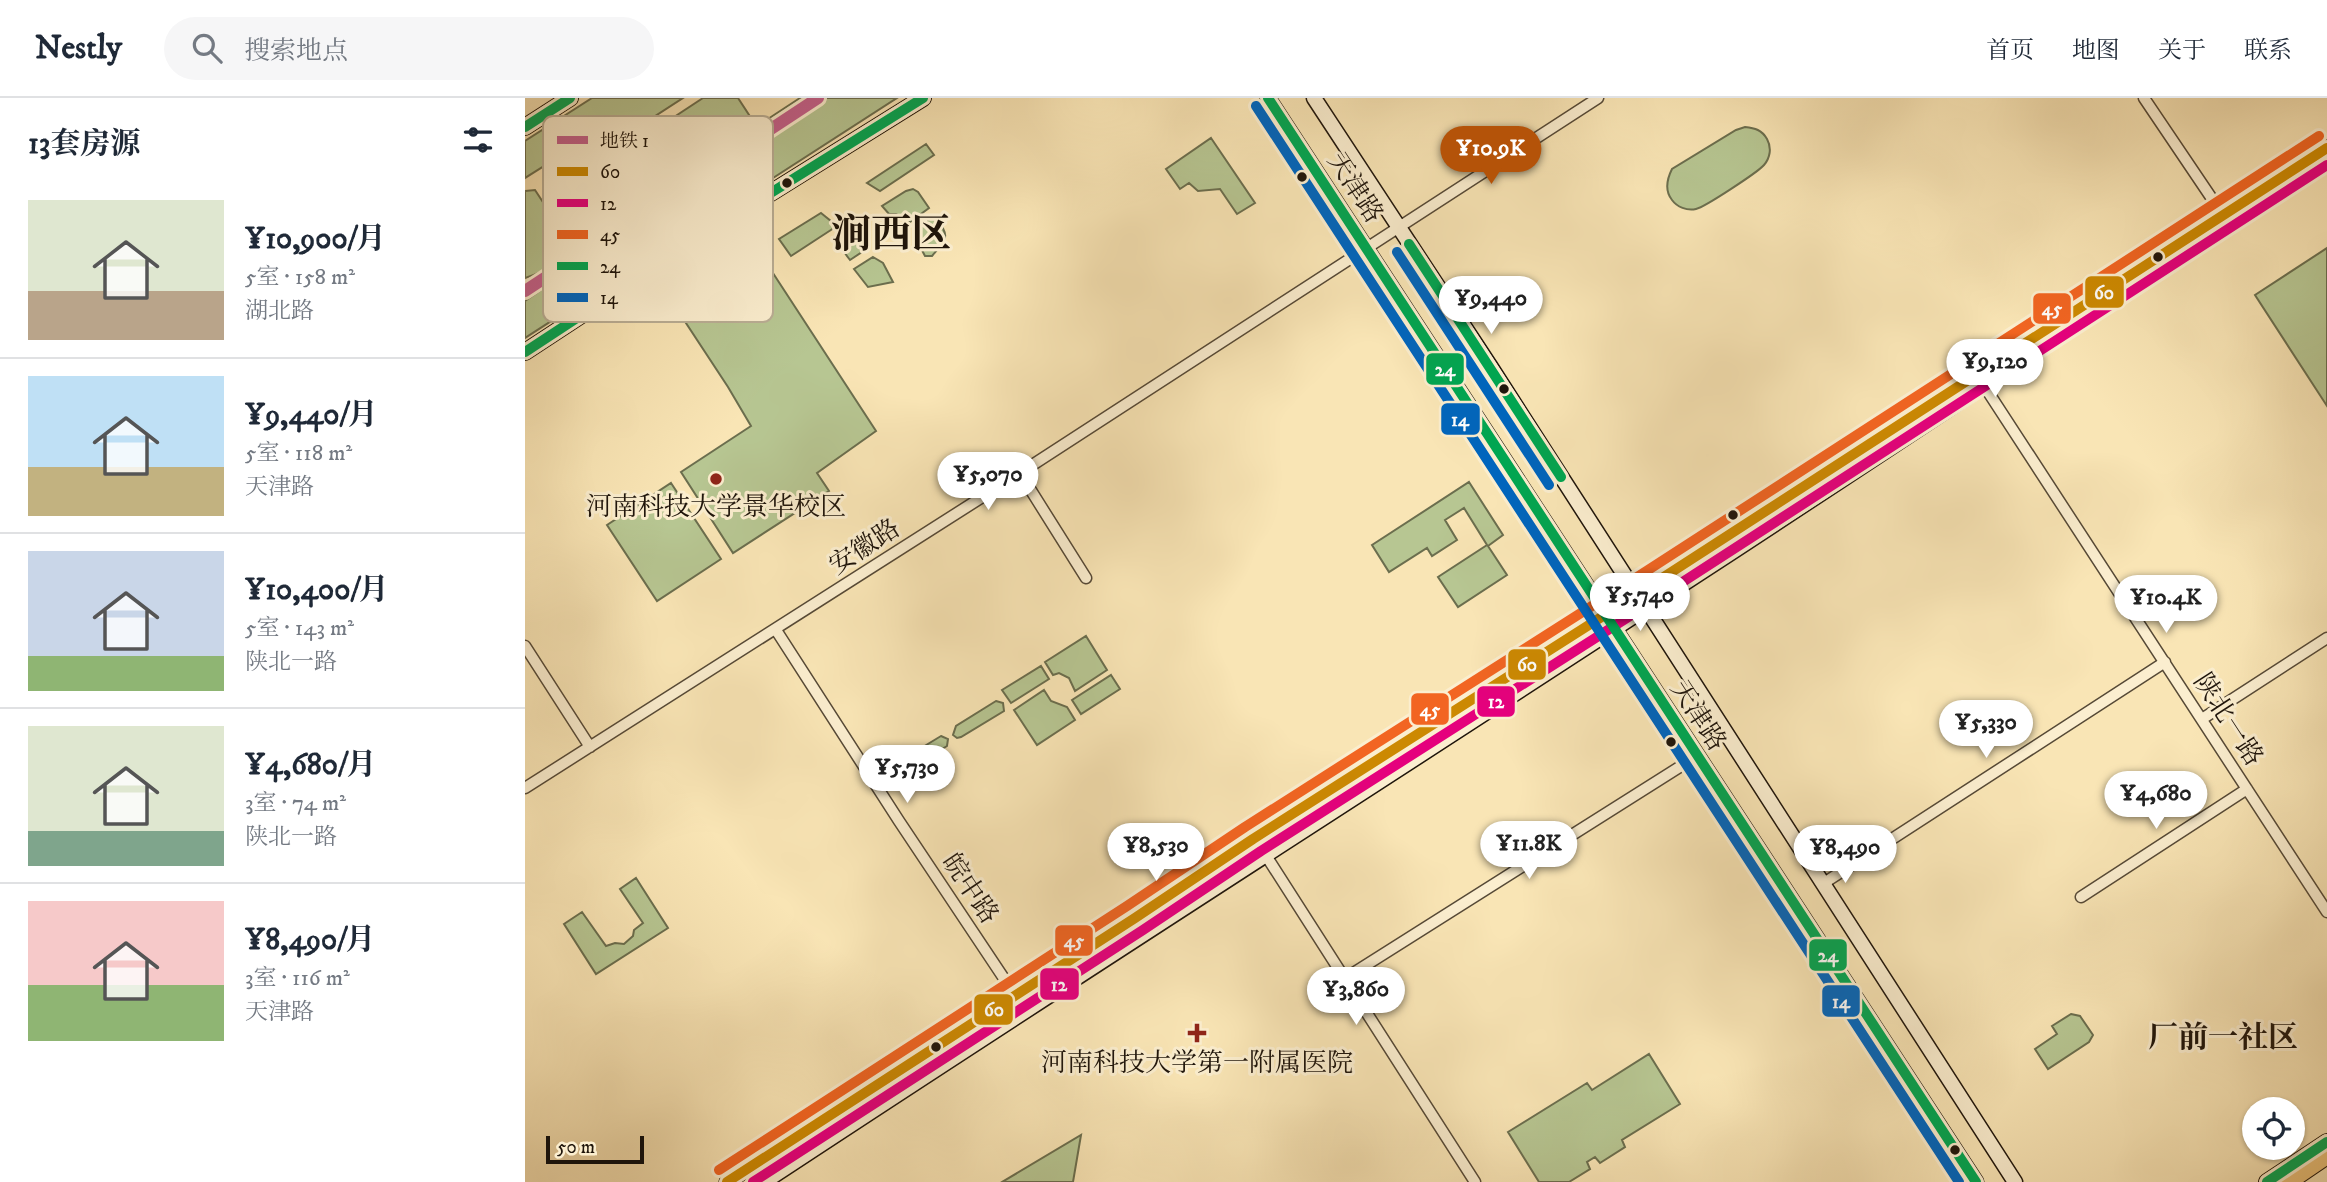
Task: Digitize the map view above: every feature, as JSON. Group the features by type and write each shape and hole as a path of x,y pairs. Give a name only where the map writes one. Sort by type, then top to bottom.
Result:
{"main road":[{"path":"773,191 923,98"},
{"name":"天津路","path":"1268,98 1976,1182"},
{"name":"天津路","path":"1314,98 1490,366 2015,1182"},
{"path":"525,127 567,99"},
{"path":"771,1180 1265,854 1615,629 1980,381 2226,220 2327,148"},
{"path":"2226,220 2327,162"},
{"path":"525,352 571,322"},
{"path":"727,1182 1253,839 1636,595 1980,381"},
{"path":"2267,1182 2327,1142"},
{"path":"2289,1182 2327,1156"}],"street":[{"name":"安徽路","path":"525,788 776,630 1598,98"},
{"path":"2144,98 2226,220"},
{"name":"陕北一路","path":"1980,381 2327,912"},
{"path":"1020,473 1086,578"},
{"name":"皖中路","path":"776,630 1015,995"},
{"path":"2202,719 2327,638"},
{"path":"525,646 590,747"},
{"path":"1824,883 2165,662"},
{"path":"1344,979 1697,756"},
{"path":"2081,897 2247,789"},
{"path":"1265,854 1475,1182"},
{"path":"761,1159 771,1180"}],"green space":[{"path":"592,98 683,98 655,116 564,116"},
{"path":"703,98 738,98 750,116 676,116"},
{"path":"800,98 897,98 773,178 773,116"},
{"path":"1745,127 1758,130 1767,139 1770,153 1764,165 1701,207 1683,208 1674,202 1667,188 1672,169"},
{"path":"543,129 543,167 525,178 525,141"},
{"path":"1211,138 1255,203 1237,214 1220,189 1198,191 1189,183 1180,189 1166,169"},
{"path":"926,144 934,155 880,191 867,183"},
{"path":"913,189 929,208 910,222 896,214 889,214 882,206 906,191"},
{"path":"535,190 543,202 543,270 525,278 525,191"},
{"path":"821,213 837,226 791,256 779,239"},
{"path":"935,216 945,233 944,241 932,256 925,256 916,239 916,228"},
{"path":"861,219 868,229 868,248 850,260 841,246 841,236"},
{"path":"2327,248 2327,406 2255,295"},
{"path":"873,257 883,263 893,282 868,287 854,269"},
{"path":"773,273 876,431 817,473 829,491 733,553 681,472 751,426 685,322 773,322"},
{"path":"543,289 543,322 550,322 525,338 525,301"},
{"path":"1469,482 1503,535 1488,546 1507,575 1458,607 1438,577 1487,545 1464,508 1445,520 1457,540 1432,556 1427,548 1389,572 1372,545"},
{"path":"671,483 721,559 657,601 607,525"},
{"path":"1086,636 1107,670 1075,691 1069,678 1059,673 1053,675 1045,662"},
{"path":"1041,666 1049,679 1011,703 1002,690"},
{"path":"1111,675 1120,689 1081,714 1072,700"},
{"path":"1044,690 1051,701 1067,707 1075,720 1037,745 1014,710"},
{"path":"996,701 1003,703 1004,711 961,737 953,735 956,726"},
{"path":"941,736 948,739 947,746 912,768 902,769 900,766 905,758"},
{"path":"636,878 668,928 596,974 564,924 582,912 606,946 624,944 643,923 620,889"},
{"path":"2071,1014 2080,1016 2093,1035 2089,1042 2048,1069 2035,1049 2057,1034 2052,1026"},
{"path":"1649,1054 1680,1104 1622,1140 1625,1147 1600,1163 1595,1157 1587,1162 1590,1169 1569,1182 1539,1182 1508,1132 1587,1083 1592,1090"},
{"path":"1081,1135 1073,1182 1002,1182"}],"metro line":[{"name":"1","path":"773,128 818,98"},
{"name":"1","path":"525,291 543,279"}],"transit line":[{"name":"24","path":"525,127 570,98"},
{"name":"24","path":"773,192 923,98"},
{"name":"24","path":"1268,98 1976,1182"},
{"name":"14","path":"1256,106 1959,1182"},
{"name":"45","path":"719,1170 1245,827 2319,136"},
{"name":"60","path":"727,1182 1253,839 2327,148"},
{"name":"12","path":"753,1182 1261,851 2327,165"},
{"name":"24","path":"1409,244 1561,477"},
{"name":"14","path":"1397,252 1549,485"},
{"name":"24","path":"525,352 571,322"},
{"name":"24","path":"2267,1182 2327,1142"}],"place":[{"name":"河南科技大学景华校区","path":"716,479"},
{"name":"河南科技大学第一附属医院","path":"1197,1033"}],"district":[{"name":"涧西区","path":"891,233"},
{"name":"厂前一社区","path":"2223,1037"}]}
